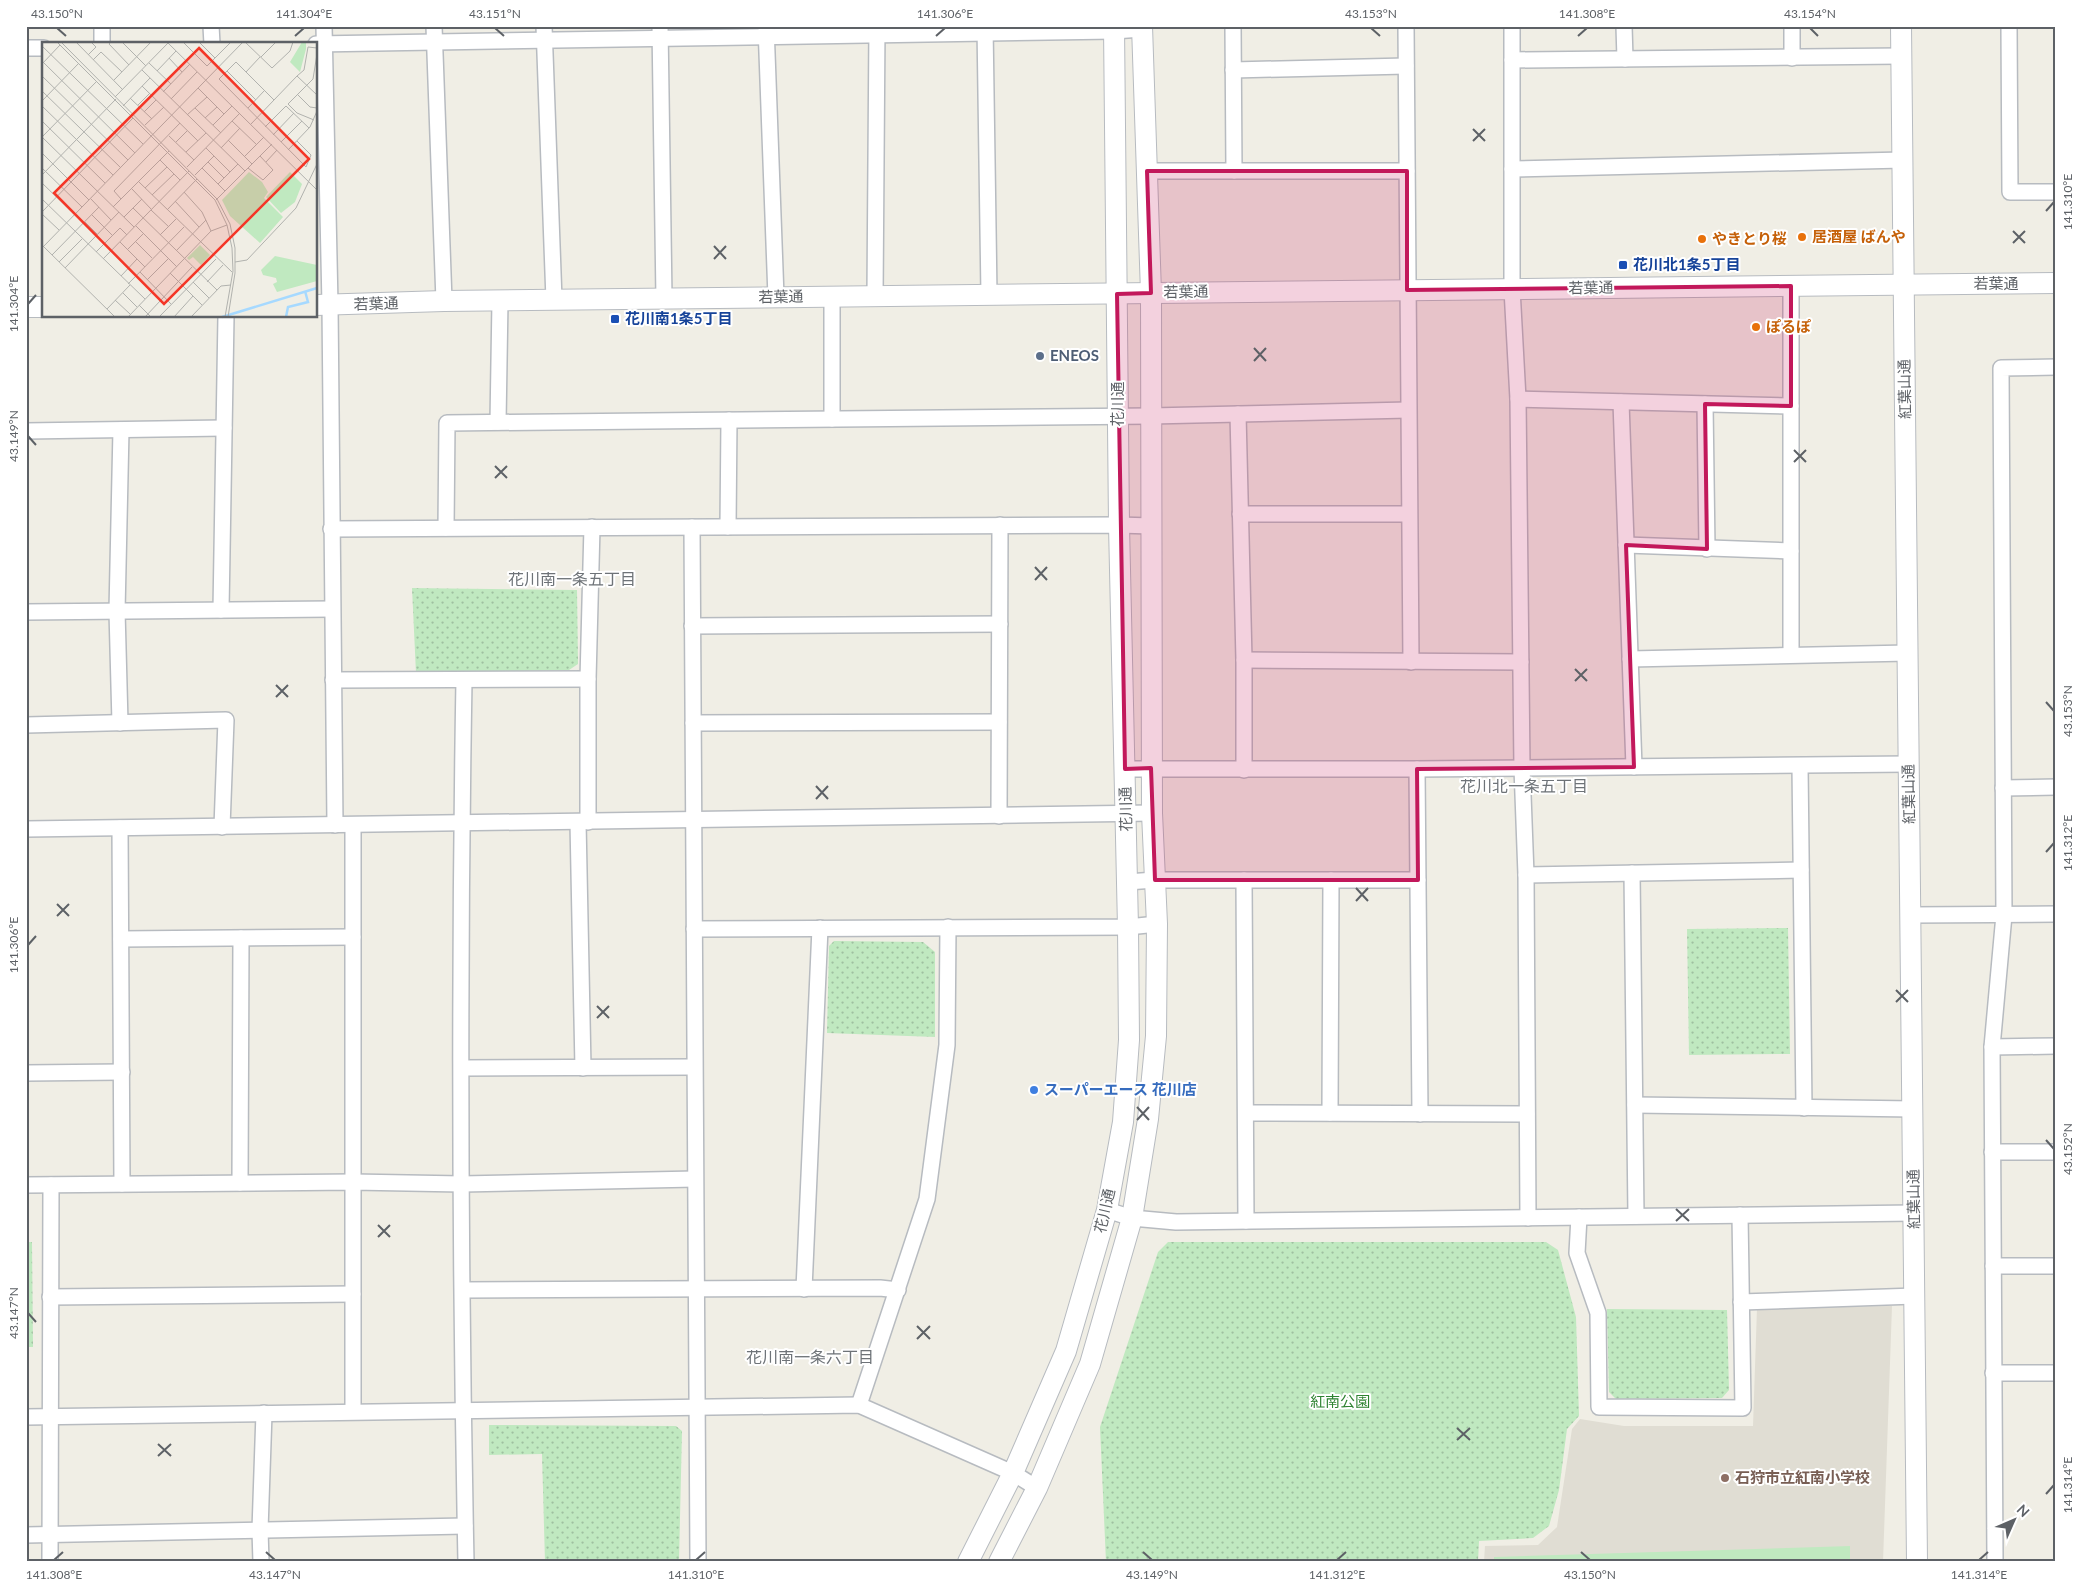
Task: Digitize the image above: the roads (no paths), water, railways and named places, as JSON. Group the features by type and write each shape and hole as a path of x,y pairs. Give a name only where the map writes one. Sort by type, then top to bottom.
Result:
{"street":[{"path":"102,26 102,42"},
{"path":"211,26 212,42"},
{"path":"324,26 320,44 323,305 331,529 335,825"},
{"path":"434,26 444,301"},
{"path":"1233,26 1234,171"},
{"path":"1406,26 1411,662"},
{"path":"1512,26 1512,289 1518,399 1522,768 1526,875 1528,1218"},
{"path":"1624,26 1624,59"},
{"path":"1792,26 1792,58"},
{"name":"紅葉山通","path":"1901,26 1917,1562"},
{"path":"2009,26 2010,192 2056,192"},
{"path":"320,44 434,42 544,33 1142,27"},
{"name":"花川通","path":"999,1562 1037,1488 1090,1364 1132,1218 1148,1119 1156,1036 1157,924 1151,768 1151,293 1142,27"},
{"name":"花川通","path":"968,1562 1013,1473 1066,1351 1107,1210 1124,1112 1129,1040 1128,926 1119,525 1114,28"},
{"path":"876,296 877,30"},
{"path":"985,30 989,295"},
{"path":"660,32 664,299"},
{"path":"766,32 776,297"},
{"path":"544,33 554,300"},
{"path":"26,48 42,48"},
{"path":"1512,60 1901,56"},
{"path":"1233,70 1406,66"},
{"path":"1512,169 1902,160"},
{"path":"1147,172 1407,171"},
{"name":"若葉通","path":"323,305 444,301 2056,284"},
{"path":"1791,286 1792,654"},
{"path":"832,297 832,419"},
{"path":"498,422 500,301"},
{"path":"26,307 42,307"},
{"path":"221,610 226,318"},
{"path":"1995,1562 1992,1047 2004,915 2001,368 2056,367"},
{"path":"1518,399 1791,406"},
{"path":"1621,402 1634,767"},
{"path":"1706,404 1706,549"},
{"path":"446,528 447,423 1118,417 1408,410"},
{"path":"1238,414 1244,660 1244,770"},
{"path":"728,527 729,420"},
{"path":"26,431 224,428"},
{"path":"120,722 117,611 121,430"},
{"path":"1240,514 1409,514"},
{"path":"331,529 1000,525 1151,526"},
{"path":"999,816 1000,525"},
{"path":"692,527 698,1562"},
{"path":"583,1068 583,822 592,528"},
{"path":"1626,545 1791,551"},
{"path":"26,612 332,609"},
{"path":"692,626 1000,624"},
{"path":"1630,659 1792,654 1908,653"},
{"path":"1244,660 1521,662"},
{"path":"333,680 588,679"},
{"path":"464,680 462,1184 466,1562"},
{"path":"26,725 226,720 222,827"},
{"path":"693,723 999,722"},
{"path":"1125,769 1417,769 1909,764"},
{"path":"1800,766 1804,1108"},
{"path":"1417,769 1420,1114"},
{"path":"2003,788 2056,787"},
{"path":"26,829 1152,813"},
{"path":"353,825 354,1411"},
{"path":"120,828 122,1184"},
{"path":"1526,875 1801,870"},
{"path":"1632,873 1636,1216"},
{"path":"1127,882 1155,880 1418,880"},
{"path":"1244,880 1246,1222"},
{"path":"1330,1114 1331,880"},
{"path":"1911,915 2056,914"},
{"path":"694,929 1128,926 1157,924"},
{"path":"859,1405 927,1199 947,1045 948,927"},
{"path":"804,1289 820,928"},
{"path":"121,939 353,936"},
{"path":"240,1183 241,938"},
{"path":"1992,1047 2056,1046"},
{"path":"462,1068 694,1067"},
{"path":"26,1074 122,1072"},
{"path":"1635,1105 1912,1108"},
{"path":"1246,1113 1527,1114"},
{"path":"1992,1152 2056,1152"},
{"path":"26,1185 353,1182 462,1184 695,1179"},
{"path":"50,1562 52,1185"},
{"path":"1107,1210 1132,1218 1176,1222 1914,1213"},
{"path":"1579,1217 1577,1253 1598,1313 1599,1407 1743,1408 1740,1215"},
{"path":"1993,1266 2056,1266"},
{"path":"463,1290 898,1290"},
{"path":"50,1297 353,1294"},
{"path":"1741,1302 1915,1296"},
{"path":"1994,1374 2056,1373"},
{"path":"26,1416 859,1405 1013,1473 1037,1488"},
{"path":"261,1562 260,1530 264,1413"},
{"path":"26,1535 465,1526"}],"place":[{"name":"居酒屋 ばんや","path":"1802,237"},
{"name":"やきとり桜","path":"1702,239"},
{"name":"花川北1条5丁目","path":"1623,265"},
{"name":"花川南1条5丁目","path":"615,319"},
{"name":"ぽるぽ","path":"1756,327"},
{"name":"ENEOS","path":"1040,356"},
{"name":"スーパーエース 花川店","path":"1034,1090"},
{"name":"石狩市立紅南小学校","path":"1725,1478"}],"district":[{"name":"花川南一条五丁目","path":"572,579"},
{"name":"花川北一条五丁目","path":"1524,786"},
{"name":"花川南一条六丁目","path":"810,1357"}],"park label":[{"name":"紅南公園","path":"1340,1402"}]}
